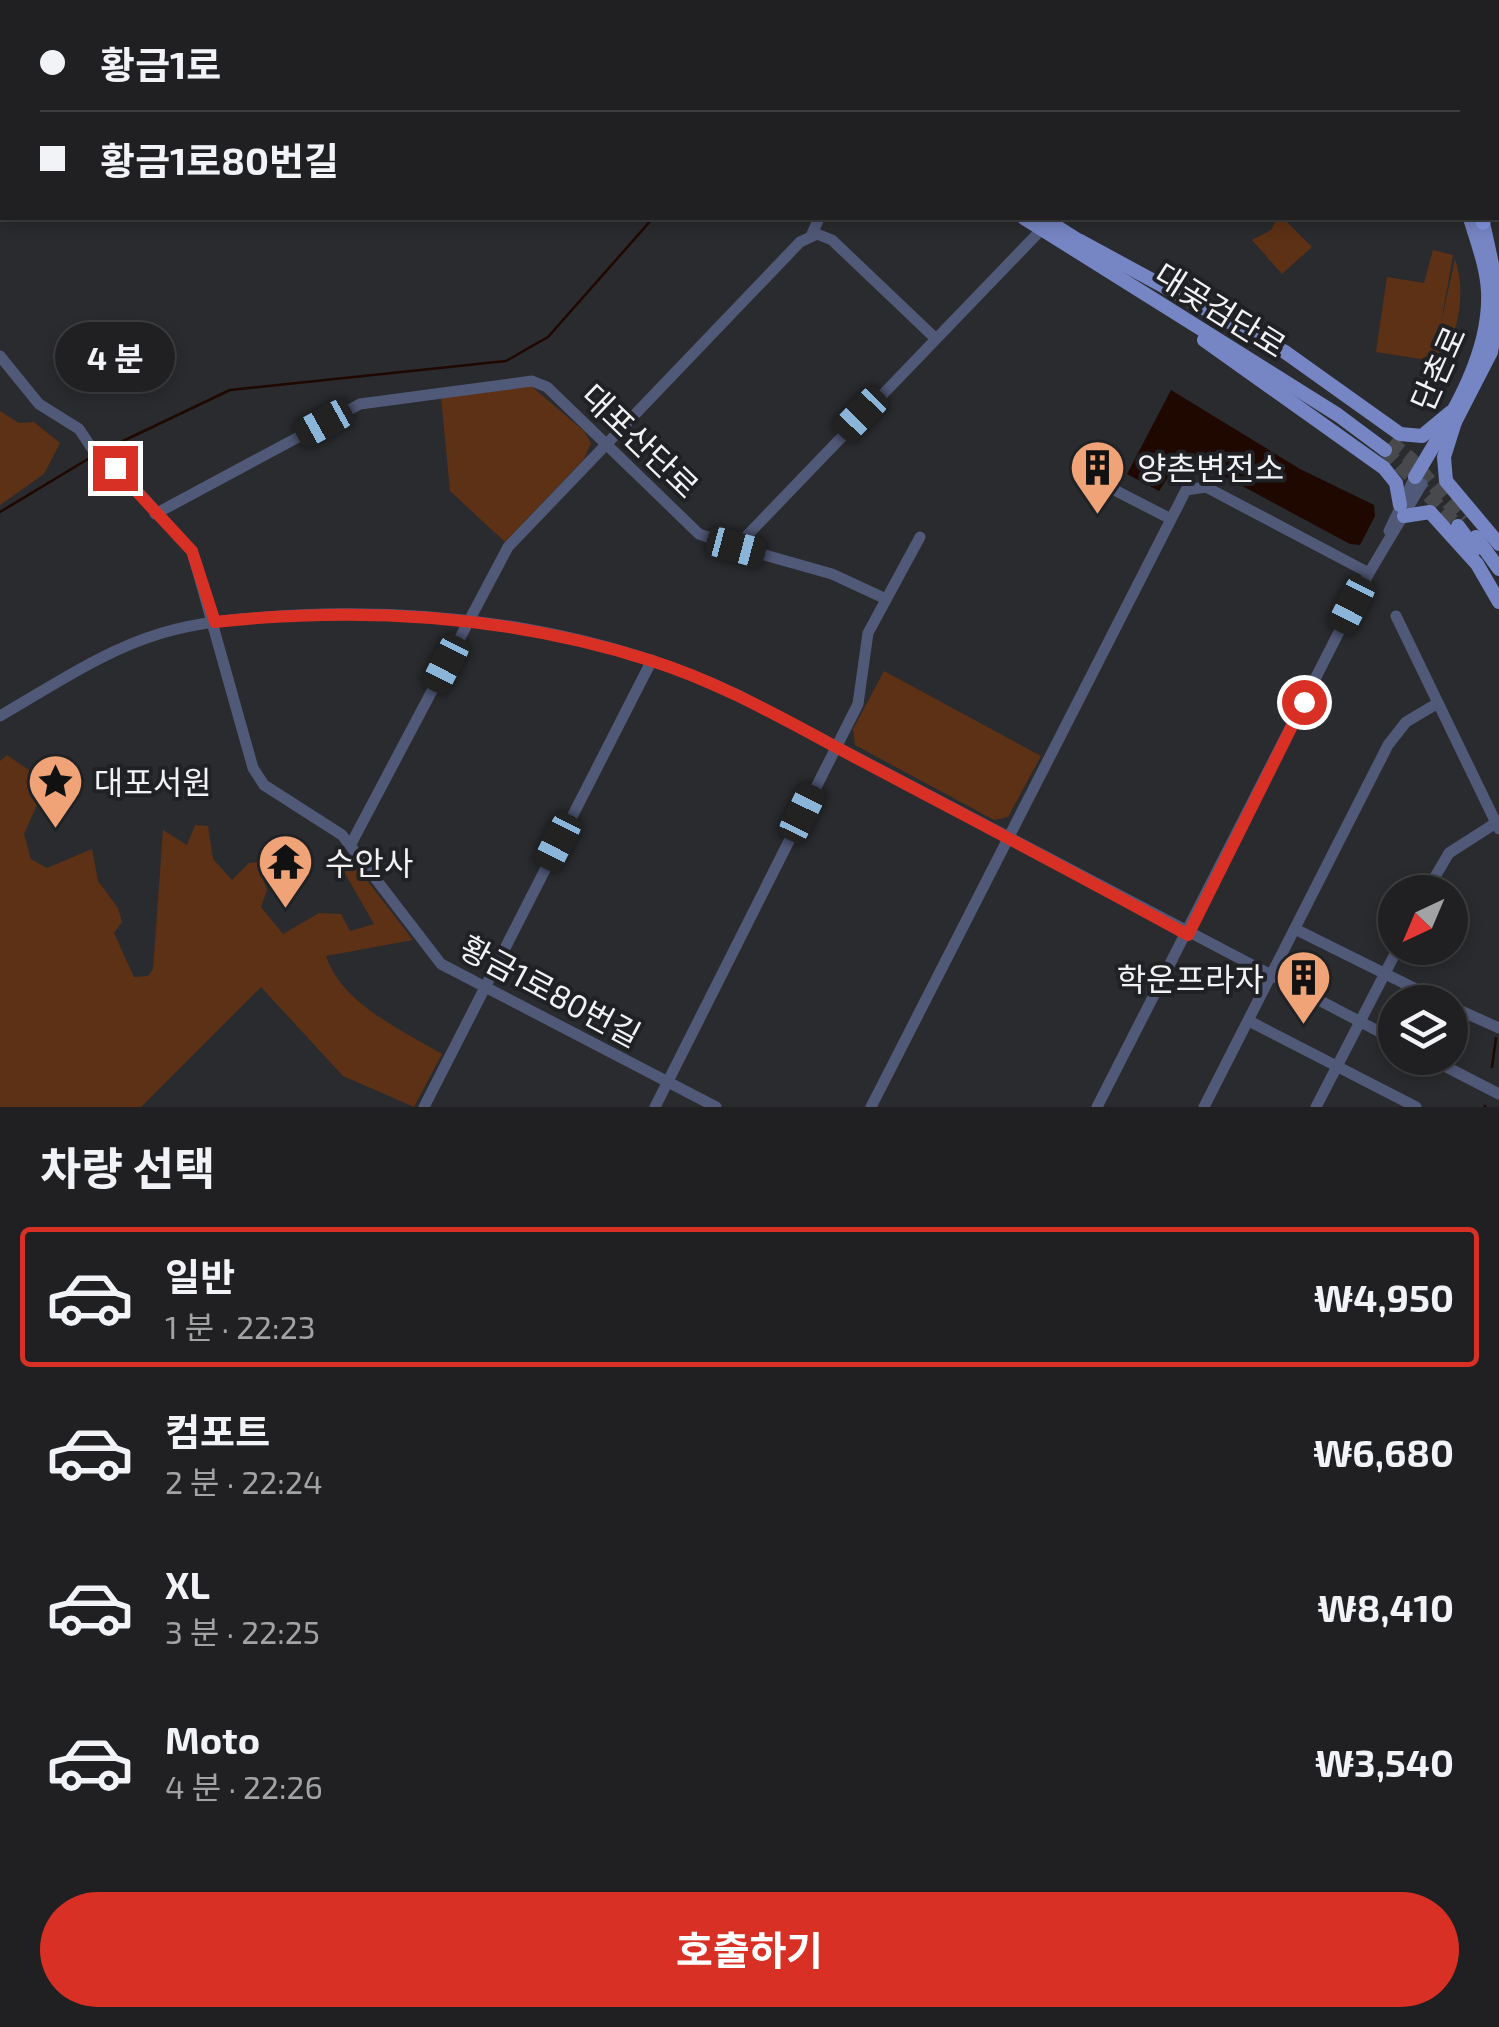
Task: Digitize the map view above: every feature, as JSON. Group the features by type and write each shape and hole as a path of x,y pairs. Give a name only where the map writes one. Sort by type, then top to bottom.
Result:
{"main road":[{"name":"단촌로","path":"1480,220 1499,296"},
{"name":"단촌로","path":"1453,417 1487,321 1480,220"},
{"name":"대곶검단로","path":"1042,223 1080,241 1388,446 1136,288 1042,223"},
{"path":"1080,241 1285,352 1400,434 1422,436 1453,417"},
{"path":"1136,288 1246,373 1384,468 1396,484 1402,511 1430,512 1477,564 1499,602"},
{"name":"단촌로","path":"1418,480 1491,352 1499,307"},
{"path":"1453,417 1444,457 1446,481 1499,544"},
{"path":"1499,569 1461,523 1499,586"}],"street":[{"path":"351,844 508,547 794,248 815,234 818,220"},
{"path":"736,547 1042,223"},
{"path":"815,234 839,246 935,338"},
{"name":"황금1로80번길","path":"0,356 39,404 79,429 101,462 120,472 196,558 257,776 272,792 330,825 351,844 410,918 435,959 716,1107"},
{"name":"대포산단로","path":"155,514 354,406 538,382 704,538 821,570 886,598"},
{"path":"1091,478 1169,518"},
{"path":"1097,1107 1418,480"},
{"path":"871,1107 1186,490 1201,485 1369,573"},
{"path":"180,538 176,514 188,497"},
{"path":"655,1107 860,697 868,634 920,537"},
{"path":"0,716 124,646 215,622 366,613 468,620 570,638 652,660 720,687 1271,979 1378,1031"},
{"path":"1396,616 1498,825 1449,853 1436,875"},
{"path":"424,1107 652,660"},
{"path":"1204,1107 1393,737 1413,716 1438,703"},
{"path":"1297,930 1407,985"},
{"path":"1316,1107 1389,965"},
{"path":"1468,1014 1499,1028"},
{"path":"1249,1021 1416,1107"},
{"path":"1462,1075 1499,1094"}],"shaded area":[{"path":"1276,220 1285,220 1312,247 1282,274 1252,240 1271,230"},
{"path":"1433,250 1453,255 1441,323 1455,259 1460,279 1460,300 1451,340 1444,343 1445,348 1433,361 1376,352 1387,277 1424,283"},
{"path":"531,386 584,431 591,443 584,459 505,542 450,491 441,397"},
{"path":"1171,390 1300,469 1374,505 1375,516 1360,545 1350,544 1203,465 1194,467 1193,459 1184,453 1159,491 1127,474"},
{"path":"0,411 19,423 34,422 60,443 44,474 0,505"},
{"path":"884,671 1041,756 1008,817 994,820 855,745 853,729"},
{"path":"7,755 39,777 56,807 53,810 37,805 24,834 31,859 47,868 92,849 98,881 118,908 122,922 114,933 134,977 148,976 153,969 163,830 187,845 195,825 208,826 213,859 232,880 249,863 257,862 267,890 261,907 283,934 319,913 341,914 350,931 374,924 335,856 349,857 413,940 326,956 334,973 359,1002 442,1054 414,1107 343,1076 261,987 141,1107 0,1107 0,761"}],"waterway":[{"path":"100,452 230,390 506,361 548,337 651,220"},
{"path":"0,512 93,456"},
{"path":"1492,1067 1496,1038"}],"tunnel":[{"path":"1390,442 1411,459 1463,520"},
{"path":"1385,450 1454,522"}],"place":[{"name":"양촌변전소","path":"1098,516"},
{"name":"대포서원","path":"55,830"},
{"name":"수안사","path":"286,911"},
{"name":"학운프라자","path":"1303,1027"}],"route":[{"path":"115,468 192,551 215,622 366,613 436,616 570,638 652,660 740,696 1188,935 1304,702"}]}
